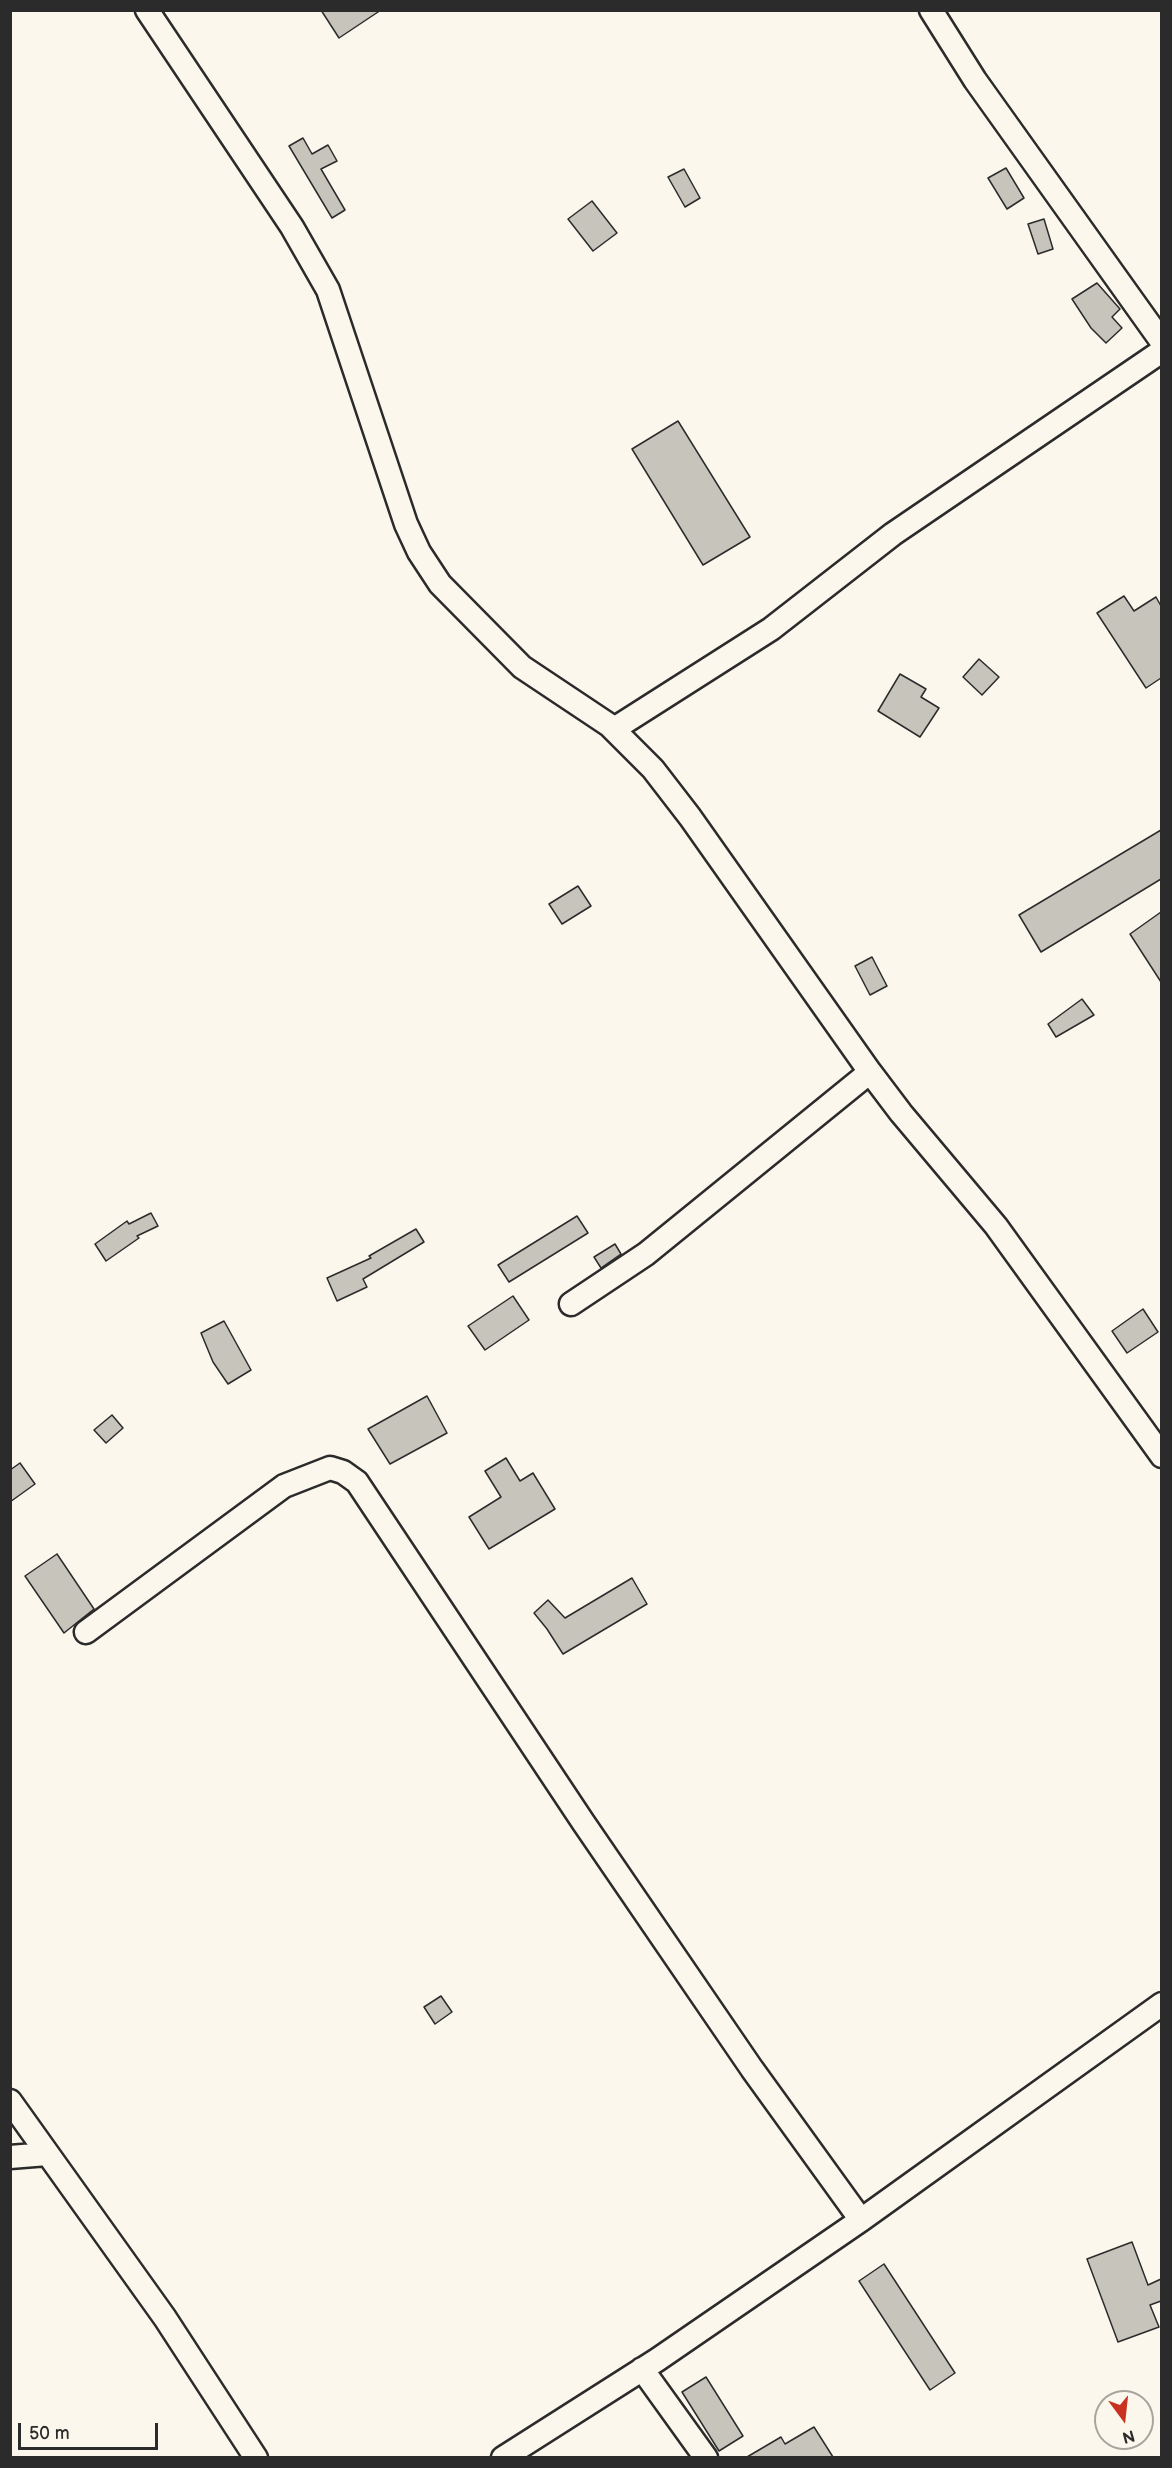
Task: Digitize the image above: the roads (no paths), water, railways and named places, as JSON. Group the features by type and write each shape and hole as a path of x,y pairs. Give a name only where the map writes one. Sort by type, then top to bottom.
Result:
{"street":[{"path":"147,10 312,258 328,290 349,348 393,491 419,552 440,584 522,667 614,729 653,769 690,817 870,1072 901,1113 996,1226 1161,1456"},
{"path":"931,10 975,80 1161,342"},
{"path":"614,729 771,629 893,534 1161,351"},
{"path":"571,1304 646,1254 870,1072"},
{"path":"87,1632 284,1486 330,1468 343,1472 357,1482 583,1822 752,2069 861,2220"},
{"path":"503,2457 642,2369 861,2220 1161,2004"},
{"path":"10,2101 165,2318 256,2457"},
{"path":"10,2157 47,2154"},
{"path":"642,2369 706,2457"}]}
